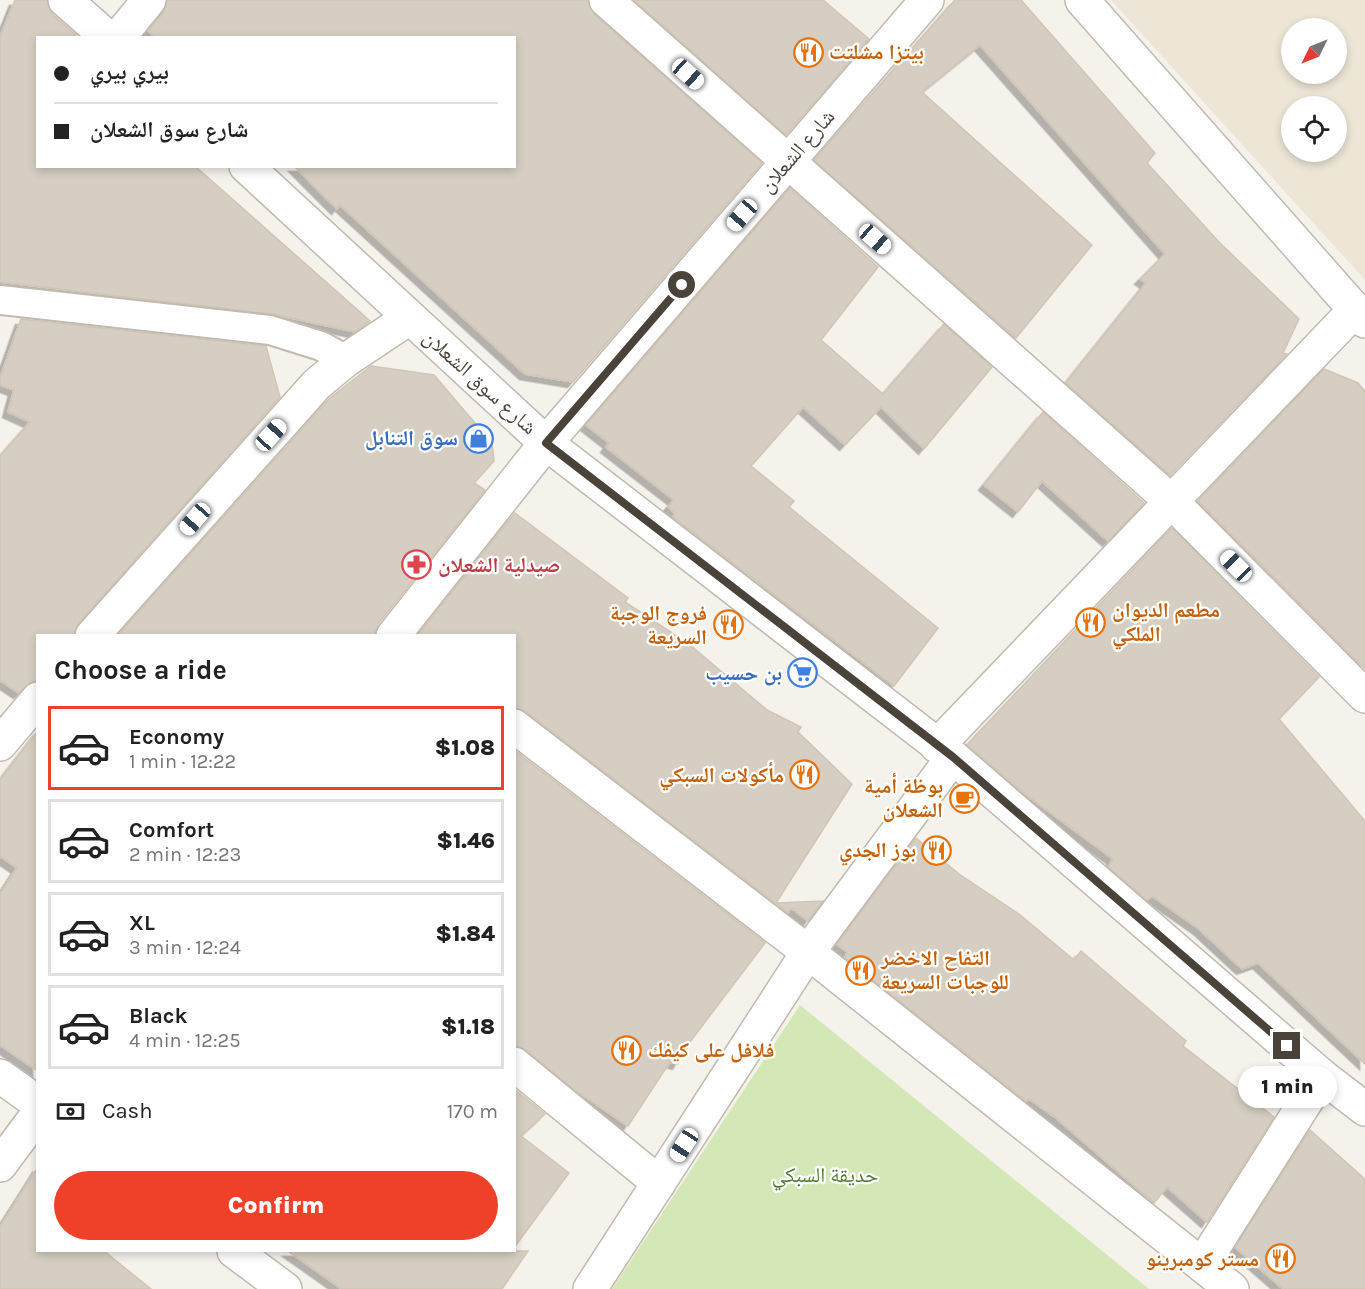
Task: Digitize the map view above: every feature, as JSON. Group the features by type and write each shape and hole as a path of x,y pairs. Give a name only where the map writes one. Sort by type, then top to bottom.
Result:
{"street":[{"path":"65,0 106,36"},
{"path":"120,36 149,0"},
{"path":"606,0 1171,501 1365,696"},
{"name":"شارع الشعلان","path":"395,634 546,443 927,0"},
{"path":"590,1289 808,952 945,752 1171,501 1360,315 1082,0"},
{"name":"شارع سوق الشعلان","path":"248,168 546,443 945,752 1322,1076 1365,1109"},
{"path":"0,300 270,330 321,346 346,360"},
{"path":"94,634 317,384 346,360 409,318"},
{"path":"0,744 36,701"},
{"path":"516,728 808,952 1232,1289"},
{"path":"516,1066 659,1183"},
{"path":"0,1076 36,1102"},
{"path":"1202,1265 1322,1076"},
{"path":"0,1165 36,1117"},
{"path":"235,1252 285,1289"}],"shaded area":[{"path":"1111,0 1365,0 1365,280"}],"green space":[{"name":"حديقة السبكي","path":"800,1005 1149,1289 612,1289"}],"building":[{"path":"15,0 47,0 52,14 76,35 36,36 36,168 197,168 370,321 355,332 272,314 0,282 0,37"},
{"path":"167,0 588,0 594,14 762,163 573,382 525,374 340,205 337,209 296,168 516,168 516,36 153,36 148,31 164,12"},
{"path":"634,0 823,0 869,39 786,135"},
{"path":"955,0 1021,0 1155,153 1147,163 1219,242 1299,319 1283,353 1287,354 1170,475 1066,383 1146,283 1140,279 1165,254 980,45 922,92 1092,245 1016,338 814,160"},
{"path":"790,188 878,267 821,340 883,394 944,324 992,367 924,449 881,407 845,445 803,407 751,466 794,501 789,507 938,628 894,686 673,517 675,514 668,507 674,500 606,447 609,443 586,425"},
{"path":"21,319 266,346 280,397 78,624 75,634 36,634 36,681 31,682 19,693 0,680 0,456 30,422 8,412 14,390 0,385 0,378"},
{"path":"371,366 434,375 492,443 494,461 474,483 485,490 378,624 376,634 119,634 330,398"},
{"path":"1324,369 1358,383 1365,391 1365,669 1198,501"},
{"path":"1043,412 1144,503 1108,541 1042,481 1018,512 984,485"},
{"path":"515,513 628,598 625,602 689,644 767,710 801,727 798,732 852,784 776,903 823,901 808,921 791,908 788,913 525,711 516,709 516,634 419,634"},
{"path":"1172,528 1319,677 1279,719 1365,821 1365,1064 1258,963 1242,969 1199,929 1152,896 1147,900 1108,867 1113,859 1029,797 967,745"},
{"path":"36,734 36,1070 0,1045 0,894 17,868 0,856 0,780"},
{"path":"516,752 765,943 690,1042 678,1064 670,1062 628,1126 572,1088 526,1050 516,1047"},
{"path":"916,838 959,874 1019,914 1074,960 1081,951 1186,1041 1183,1046 1274,1117 1207,1222 1167,1187 1154,1203 1056,1118 1029,1099 1026,1101 845,958 847,952 837,944"},
{"path":"516,1091 545,1114 521,1136 569,1173 516,1245"},
{"path":"1310,1130 1365,1179 1365,1289 1283,1289 1235,1247"},
{"path":"36,1170 36,1252 105,1252 151,1289 0,1289 0,1227"},
{"path":"528,1251 502,1289 342,1289 289,1252"}],"place":[{"name":"بيتزا مشلتت","path":"808,52"},
{"name":"سوق التنابل","path":"479,438"},
{"name":"صيدلية الشعلان","path":"417,565"},
{"name":"مطعم الديوان الملكي","path":"1091,622"},
{"name":"فروج الوجبة السريعة","path":"728,625"},
{"name":"بن حسيب","path":"803,673"},
{"name":"مأكولات السبكي","path":"805,775"},
{"name":"بوظة أمية الشعلان","path":"964,798"},
{"name":"بوز الجدي","path":"937,850"},
{"name":"التفاح الاخضر للوجبات السريعة","path":"860,970"},
{"name":"فلافل على كيفك","path":"627,1050"},
{"name":"مستر كومبرينو","path":"1280,1259"}],"route":[{"path":"682,285 546,443 953,757 1287,1046"}]}
